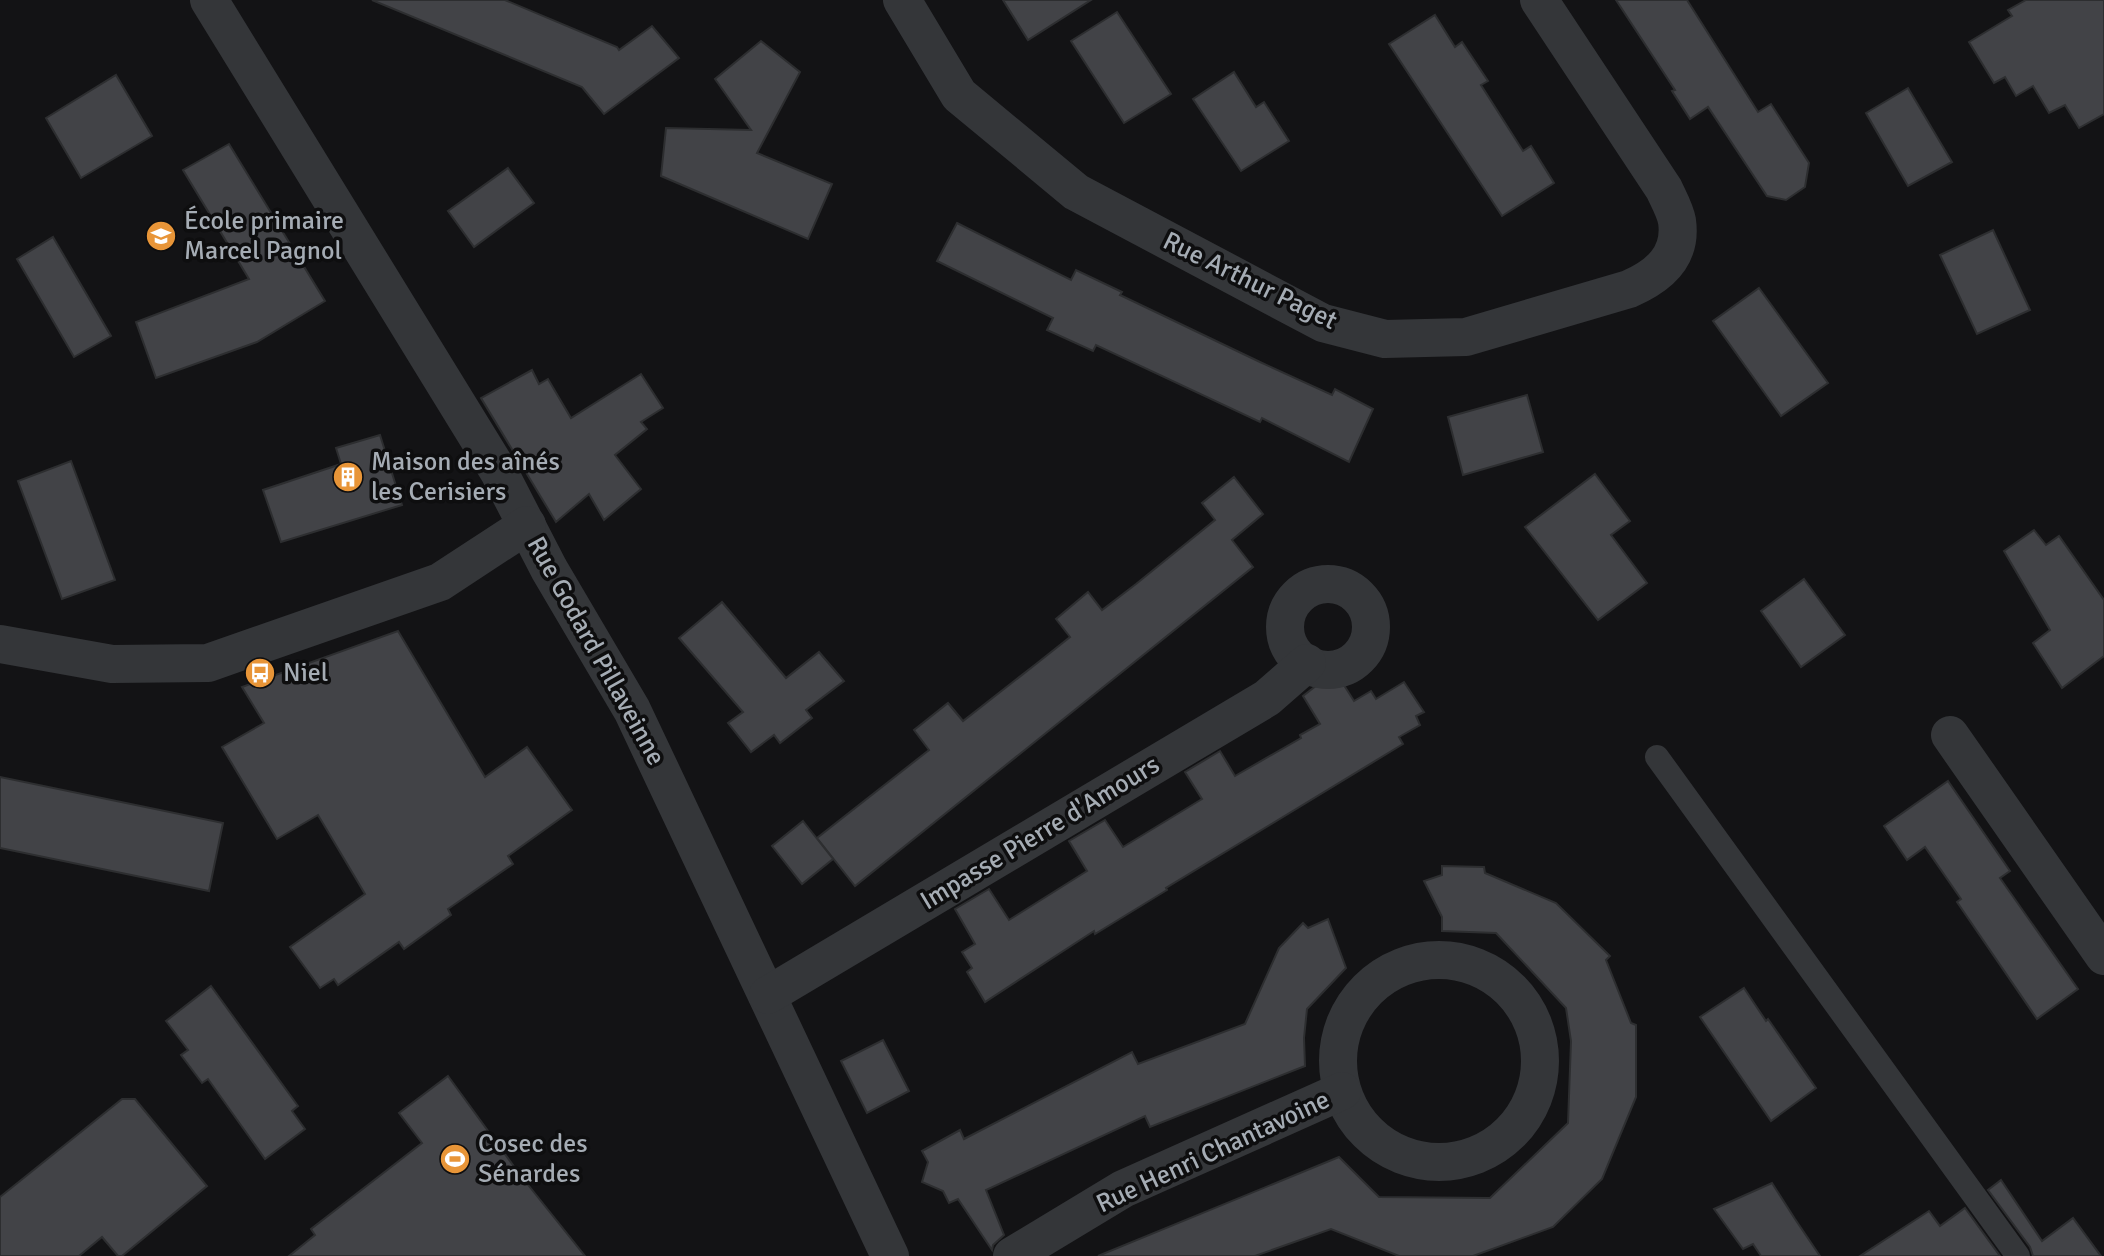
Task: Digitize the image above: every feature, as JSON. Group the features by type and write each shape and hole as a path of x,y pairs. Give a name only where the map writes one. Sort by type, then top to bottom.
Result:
{"street":[{"name":"Rue Godard Pillaveinne","path":"209,0 499,472 550,569 632,709 890,1256"},
{"name":"Rue Arthur Paget","path":"902,0 959,95 1076,192 1323,323 1385,339 1466,337 1629,289 1653,278 1675,253 1677,221 1664,188 1539,0"},
{"path":"0,644 112,664 208,663 440,582 527,525"},
{"name":"Impasse Pierre d'Amours","path":"768,995 1267,698 1307,663"},
{"path":"1950,735 2104,956"},
{"name":"Rue Henri Chantavoine","path":"1444,959 1475,965 1503,981 1525,1006 1538,1037 1540,1072 1531,1105 1511,1133 1482,1153 1449,1162 1415,1160 1384,1146 1359,1122 1342,1091 1338,1059 1344,1027 1359,999 1382,977 1412,963 1444,959"},
{"name":"Rue Henri Chantavoine","path":"1012,1256 1123,1189 1342,1091"}],"lane":[{"path":"1657,757 2018,1256"}],"building":[{"path":"372,0 505,0 619,50 652,26 679,58 604,114 582,87"},
{"path":"1003,0 1091,0 1028,40"},
{"path":"1616,0 1687,0 1758,112 1771,104 1809,163 1805,187 1786,200 1767,196 1708,107 1690,119 1672,91 1675,90"},
{"path":"2026,0 2104,0 2104,114 2079,128 2065,105 2049,113 2033,86 2016,96 2005,77 1994,83 1969,42 2012,16 2008,10"},
{"path":"1117,12 1171,94 1124,123 1071,41"},
{"path":"1435,15 1455,47 1462,42 1488,81 1481,85 1523,151 1531,146 1554,183 1502,216 1389,44"},
{"path":"761,41 800,72 757,153 832,184 808,239 661,176 666,128 751,130 715,79"},
{"path":"1234,72 1256,107 1264,102 1289,141 1241,171 1193,99"},
{"path":"116,75 152,136 81,178 46,118"},
{"path":"1908,88 1952,162 1908,186 1866,113"},
{"path":"229,144 325,301 257,342 156,378 136,322 249,279 183,170"},
{"path":"508,168 534,203 474,247 448,211"},
{"path":"957,223 1071,280 1076,270 1122,292 1120,295 1260,362 1332,395 1335,389 1373,409 1349,462 1262,418 1260,422 1096,345 1093,351 1047,330 1053,318 937,261"},
{"path":"1993,230 2030,310 1977,334 1940,255"},
{"path":"53,237 111,336 74,357 17,259"},
{"path":"1759,288 1828,383 1781,416 1713,321"},
{"path":"532,370 539,384 548,379 571,418 641,374 663,408 641,422 647,429 615,455 641,489 604,520 589,494 556,522 481,398"},
{"path":"1527,395 1543,452 1463,475 1448,417"},
{"name":"Maison des aînés les Cerisiers","path":"380,435 402,505 281,542 263,490 341,464 336,448"},
{"path":"71,461 115,580 62,599 18,481"},
{"path":"1595,474 1630,521 1611,535 1647,583 1598,620 1525,527"},
{"path":"1234,477 1263,514 1232,540 1253,567 855,886 817,838 929,750 914,730 948,703 963,721 1036,664 1070,637 1056,619 1088,592 1102,610 1136,584 1215,520 1202,503"},
{"path":"2034,530 2046,545 2059,536 2104,600 2104,656 2062,688 2033,643 2050,630 2004,551"},
{"path":"1804,579 1845,635 1801,667 1761,611"},
{"path":"722,602 786,678 819,652 844,681 806,710 812,718 780,743 774,735 751,752 728,723 743,712 679,638"},
{"path":"398,631 485,777 527,747 572,810 508,856 513,864 448,909 451,915 404,949 399,942 338,985 334,979 320,988 290,947 365,894 318,815 277,839 222,747 264,723 242,687"},
{"path":"1335,671 1354,701 1371,691 1376,699 1404,682 1424,712 1416,716 1420,725 1399,737 1403,744 1095,934 1094,931 985,1002 967,972 972,968 962,952 975,944 955,909 989,889 1009,920 1087,871 1069,841 1105,820 1123,847 1202,799 1185,772 1220,751 1235,776 1301,738 1300,735 1320,724 1303,696"},
{"path":"0,777 223,823 209,891 0,848"},
{"path":"1948,781 2010,871 2000,878 2078,989 2037,1019 1957,902 1961,899 1925,847 1907,860 1884,826"},
{"path":"803,821 833,859 802,884 772,846"},
{"path":"1442,866 1484,867 1485,873 1556,903 1610,956 1606,960 1631,1023 1636,1025 1636,1097 1602,1179 1553,1227 1473,1256 1399,1256 1331,1229 1255,1256 1098,1256 1339,1157 1379,1197 1490,1198 1568,1123 1571,1041 1566,1008 1496,933 1442,931 1442,917 1424,881 1442,875"},
{"path":"1328,919 1346,968 1307,1009 1305,1066 1150,1127 1145,1116 986,1190 1004,1235 993,1245 992,1250 958,1199 949,1203 943,1191 922,1182 928,1162 922,1151 960,1130 964,1139 1132,1052 1138,1064 1245,1024 1279,948 1303,923 1308,928"},
{"path":"211,986 298,1106 292,1111 305,1129 265,1159 208,1079 202,1083 181,1055 188,1050 166,1021"},
{"path":"1744,988 1816,1088 1771,1121 1700,1017"},
{"path":"883,1040 909,1091 867,1113 841,1061"},
{"name":"Cosec des Sénardes","path":"448,1076 521,1176 585,1256 289,1256 315,1235 311,1229 422,1143 399,1113"},
{"path":"122,1099 135,1099 207,1186 122,1256 118,1256 102,1237 79,1256 0,1256 0,1197"},
{"path":"2001,1180 2042,1241 2073,1218 2101,1256 2033,1256 2030,1247 1988,1190"},
{"path":"1772,1183 1820,1256 1761,1256 1753,1244 1743,1249 1714,1209"},
{"path":"1965,1208 2000,1256 1860,1256 1929,1211 1940,1226"}],"place":[{"name":"École primaire Marcel Pagnol","path":"161,236"},
{"name":"Maison des aînés les Cerisiers","path":"348,477"},
{"name":"Niel","path":"260,673"},
{"name":"Cosec des Sénardes","path":"455,1159"}]}
